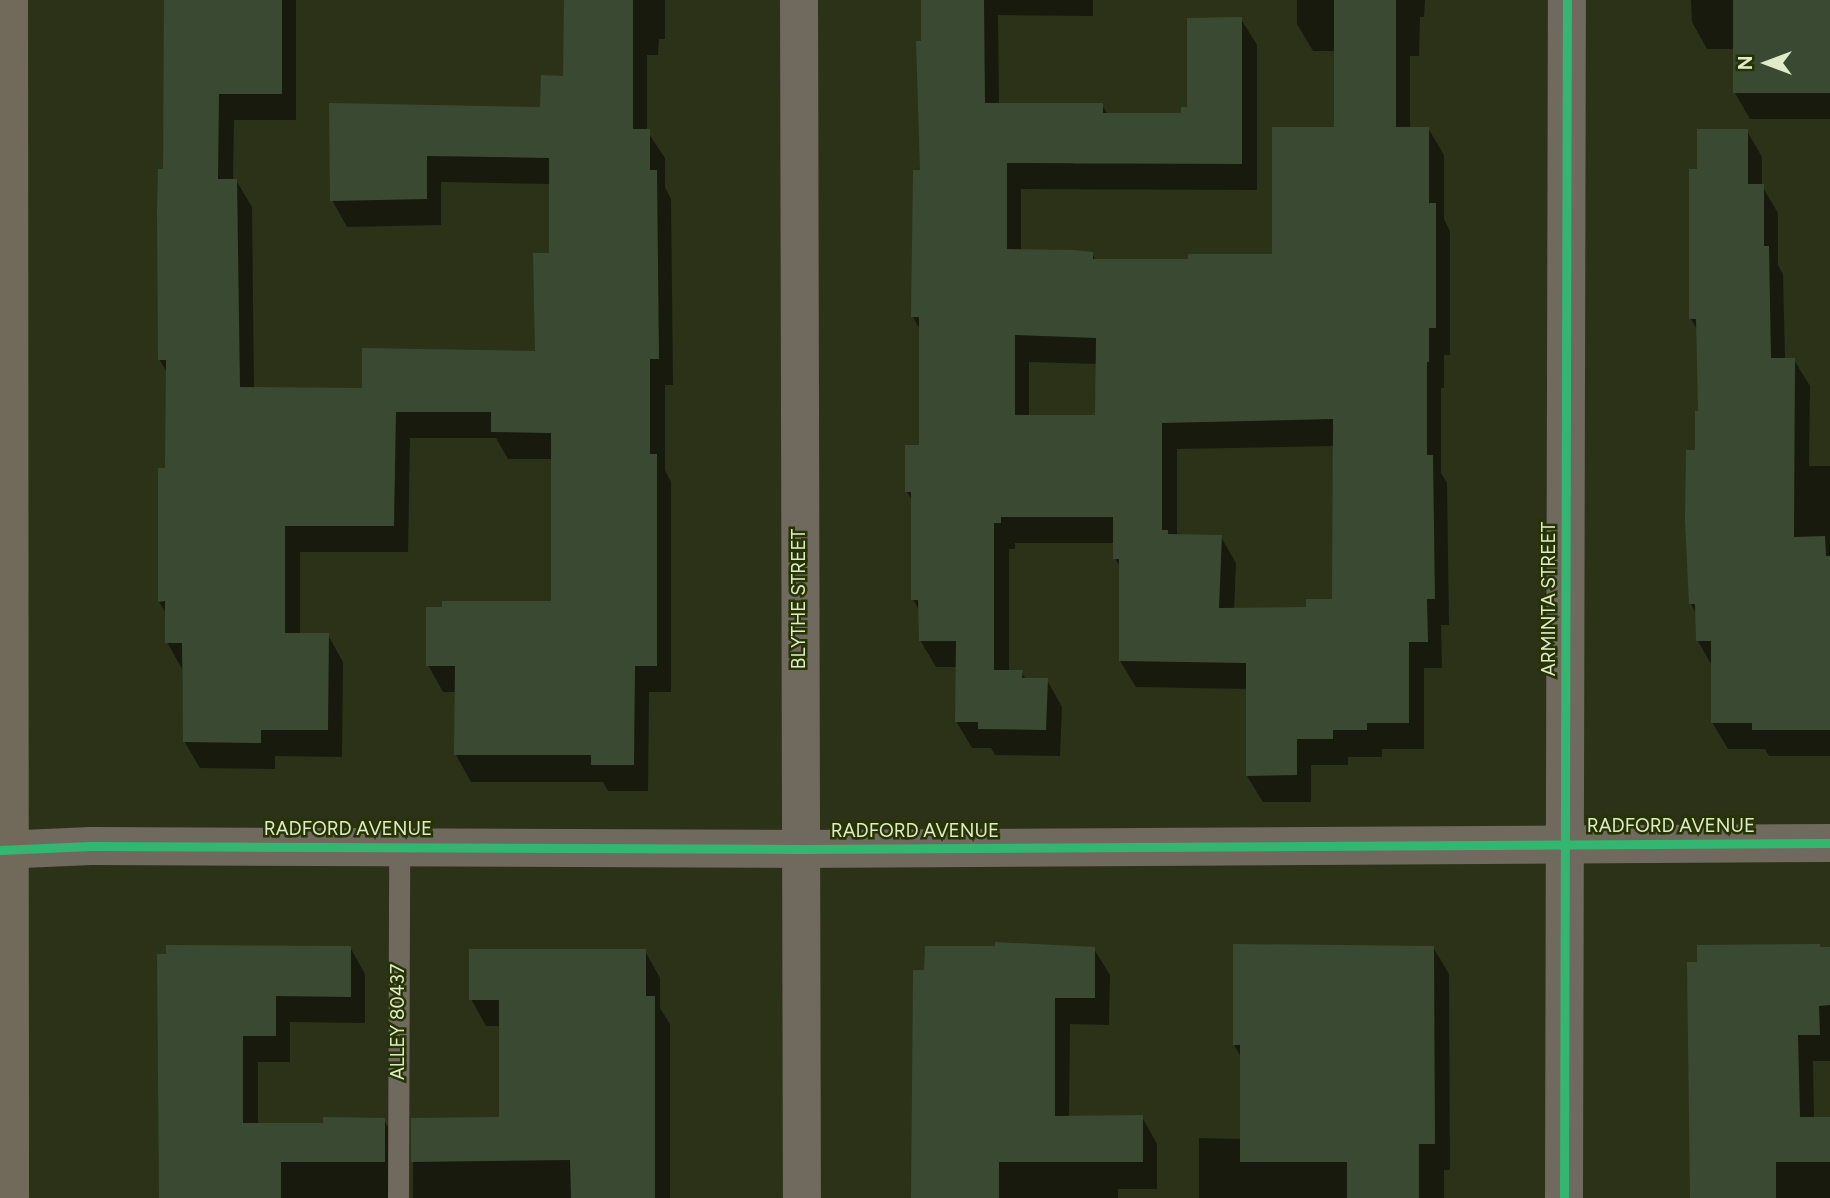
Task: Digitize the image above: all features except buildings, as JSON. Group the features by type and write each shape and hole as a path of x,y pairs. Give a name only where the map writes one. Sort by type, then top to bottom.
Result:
{"main road":[{"path":"9,0 4,85 5,850 10,1198"}],"street":[{"name":"BLYTHE STREET","path":"799,0 799,849 802,1198"},
{"name":"ARMINTA STREET","path":"1564,1198 1567,844 1567,0"},
{"name":"RADFORD AVENUE","path":"5,850 91,846 799,849 1830,843"}],"lane":[{"name":"ALLEY 80437","path":"398,1198 399,846"}],"cycle path":[{"path":"1564,1198 1567,0"},
{"path":"0,850 91,846 799,849 1830,843"}]}
